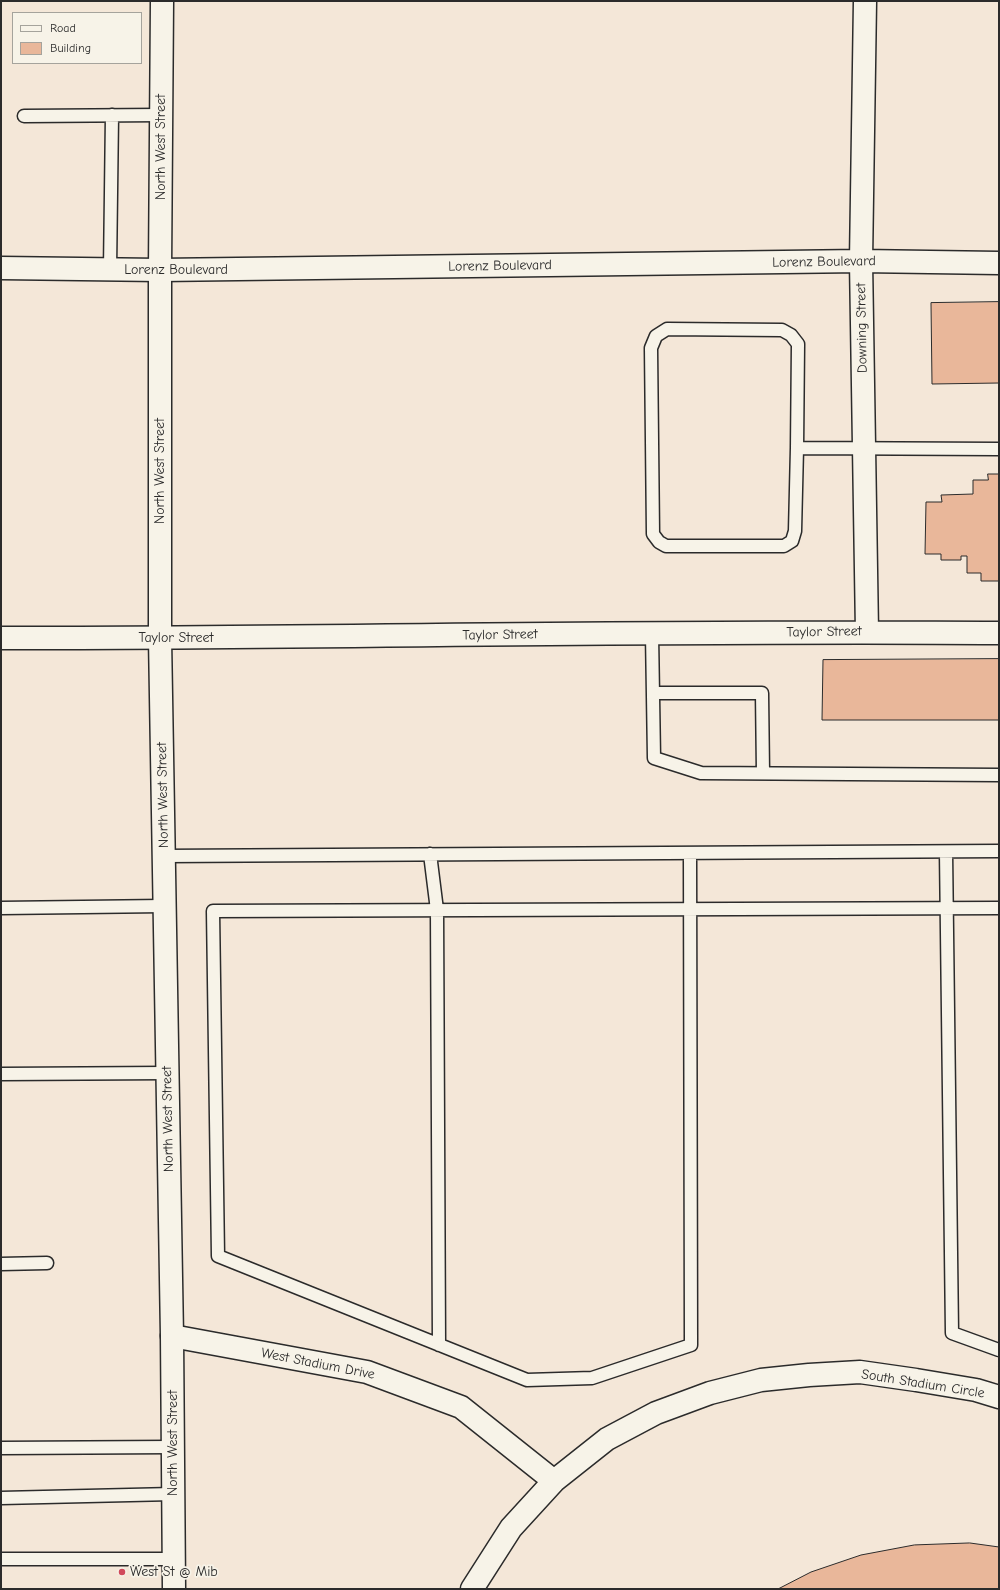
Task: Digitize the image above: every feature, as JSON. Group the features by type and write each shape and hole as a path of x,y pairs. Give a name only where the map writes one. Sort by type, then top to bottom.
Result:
{"street":[{"name":"North West Street","path":"162,1 160,638 172,1336 174,1589"},
{"name":"Downing Street","path":"865,1 860,261 867,632"},
{"name":"Lorenz Boulevard","path":"1,268 160,270 860,261 999,262"},
{"name":"Taylor Street","path":"1,638 999,632"},
{"name":"West Stadium Drive","path":"172,1336 367,1372 462,1407 554,1481"},
{"name":"South Stadium Circle","path":"472,1589 511,1528 554,1481 607,1439 656,1413 710,1393 761,1380 860,1372 968,1389 999,1397"}],"lane":[{"path":"24,116 161,116"},
{"path":"110,270 112,116"},
{"path":"667,329 782,330 792,335 798,344 797,448 795,531 792,541 784,546 666,546 659,542 653,534 651,348 656,336 667,329"},
{"path":"797,448 999,449"},
{"path":"652,634 654,758 701,773 999,775"},
{"path":"653,693 762,693 763,773"},
{"path":"946,852 952,1334 999,1350"},
{"path":"164,856 999,852"},
{"path":"690,853 690,909 691,1345 592,1378 527,1380 218,1256 213,911 437,910 690,909 947,908 999,908"},
{"path":"430,854 437,910 438,1345"},
{"path":"1,908 164,906"},
{"path":"1,1074 167,1073"},
{"path":"1,1264 47,1263"},
{"path":"1,1448 172,1447"},
{"path":"1,1498 173,1494"},
{"path":"1,1560 173,1559"}],"building":[{"path":"999,302 999,383 932,384 931,303"},
{"path":"988,474 999,474 999,581 981,581 981,573 967,573 967,556 961,556 961,560 941,560 941,554 925,554 926,502 942,502 941,495 973,494 973,480 988,480"},
{"path":"999,659 999,720 822,720 823,660"},
{"path":"970,1543 999,1547 999,1589 778,1589 811,1572 861,1555 914,1545"}],"place":[{"name":"West St @ Mib","path":"122,1572"}]}
